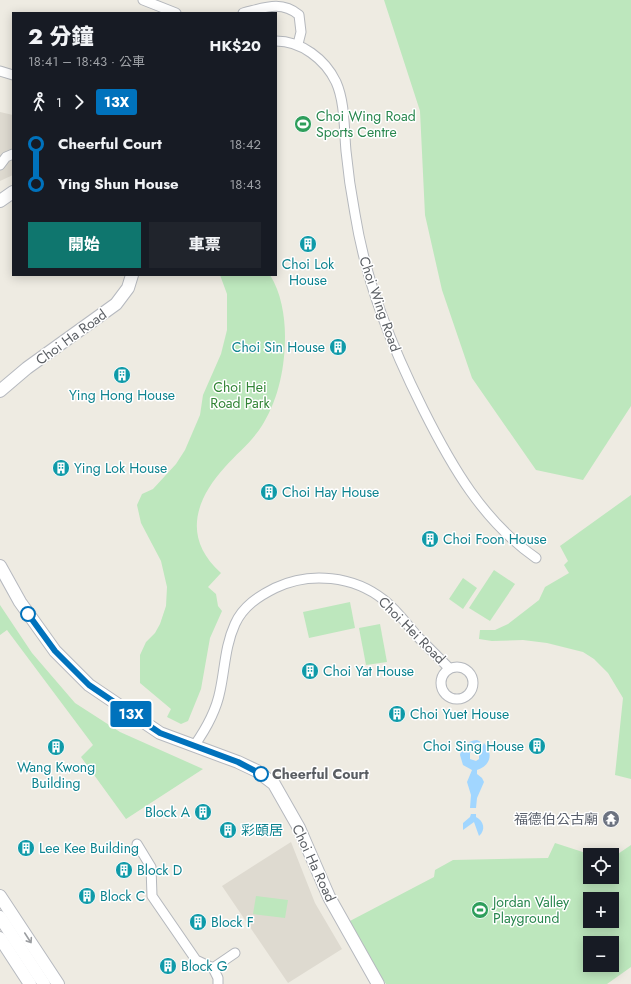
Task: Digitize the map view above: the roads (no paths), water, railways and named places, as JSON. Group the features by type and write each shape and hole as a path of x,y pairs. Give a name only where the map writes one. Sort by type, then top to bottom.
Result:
{"street":[{"path":"143,0 173,12"},
{"path":"247,12 276,4 285,4 293,9 298,15 300,22 298,44"},
{"name":"Choi Wing Road","path":"277,41 298,44 321,61 330,70 342,103 346,153 358,235 383,320 400,361 444,451 482,508 516,544 536,558"},
{"path":"0,72 12,75"},
{"path":"0,165 6,157 12,154"},
{"path":"0,201 12,193"},
{"name":"Choi Ha Road","path":"0,391 27,368 116,304 128,288 132,276"},
{"name":"Choi Ha Road","path":"0,566 20,602 55,651 89,685 160,733 257,771 274,784 299,828 328,897 378,984"},
{"name":"Choi Hei Road","path":"194,746 216,707 221,686 226,648 236,622 244,610 254,600 283,585 312,578 336,579 353,583 370,590 397,613 449,668"},
{"path":"137,844 151,867 152,896 196,960 213,968 218,978 218,984"},
{"path":"0,896 58,984"},
{"path":"0,917 44,983"},
{"path":"0,938 30,984"},
{"path":"213,968 235,953"}],"water":[{"path":"477,740 481,742 477,750 473,750 470,753 470,759 476,761 479,759 479,752 484,743 490,755 488,763 477,770 477,774 484,782 477,798 476,808 470,808 471,795 467,782 472,770 463,765 460,755 466,744"},
{"path":"471,814 476,814 476,817 482,823 483,831 479,836 474,822 463,830 463,823 470,817"}],"place":[{"name":"Choi Wing Road Sports Centre","path":"303,124"},
{"name":"Choi Lok House","path":"308,244"},
{"name":"Choi Sin House","path":"338,347"},
{"name":"Ying Hong House","path":"122,375"},
{"name":"Ying Lok House","path":"61,468"},
{"name":"Choi Hay House","path":"269,492"},
{"name":"Choi Foon House","path":"430,539"},
{"name":"Choi Yat House","path":"310,671"},
{"name":"Choi Yuet House","path":"397,714"},
{"name":"Choi Sing House","path":"537,746"},
{"name":"Wang Kwong Building","path":"56,747"},
{"name":"Cheerful Court","path":"261,774"},
{"name":"Block A","path":"203,812"},
{"name":"福德伯公古廟","path":"611,819"},
{"name":"彩頤居","path":"228,830"},
{"name":"Lee Kee Building","path":"26,848"},
{"name":"Block D","path":"124,870"},
{"name":"Block C","path":"87,896"},
{"name":"Jordan Valley Playground","path":"480,910"},
{"name":"Block F","path":"198,922"},
{"name":"Block G","path":"168,966"}],"park label":[{"name":"Choi Hei Road Park","path":"240,396"}]}
